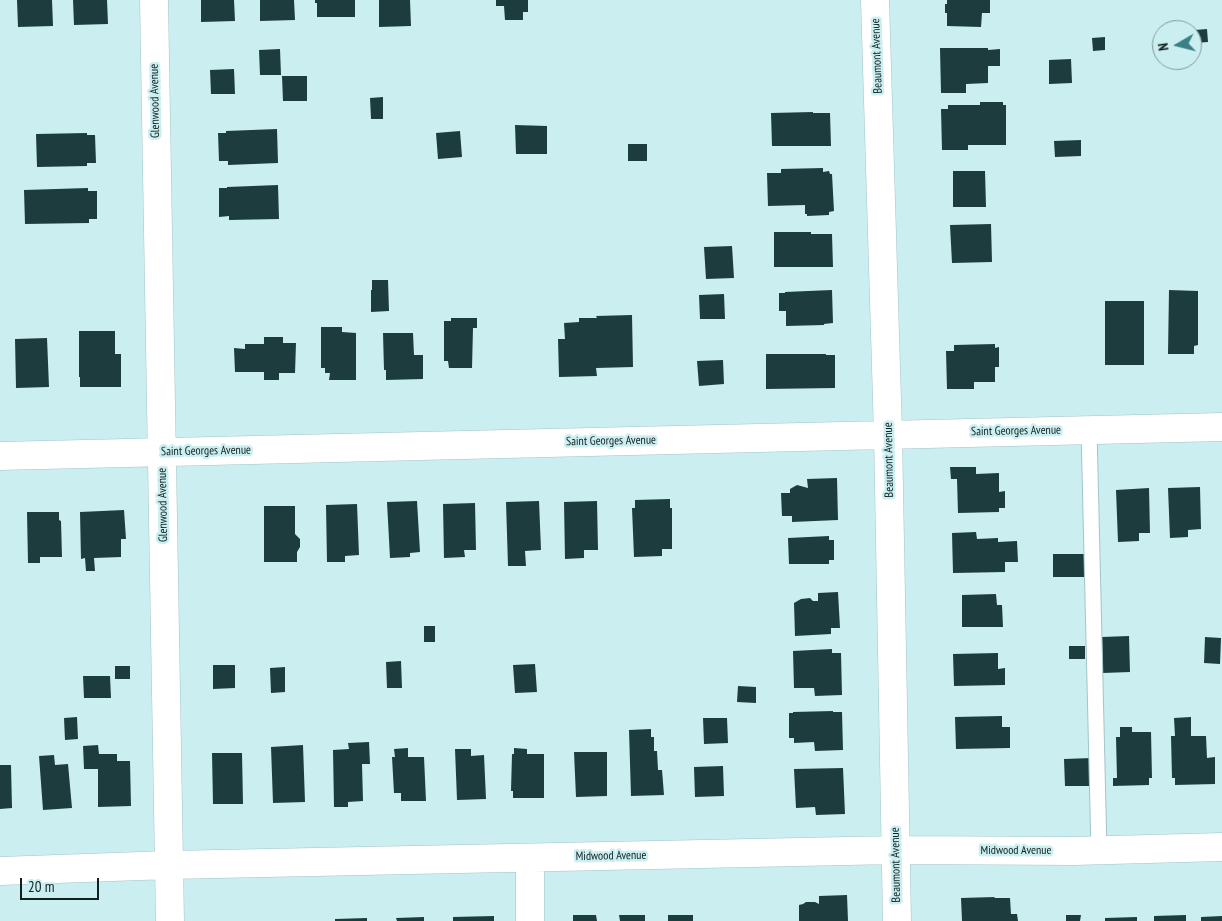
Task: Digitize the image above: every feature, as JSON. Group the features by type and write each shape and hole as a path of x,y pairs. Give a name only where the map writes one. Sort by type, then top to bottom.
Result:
{"street":[{"name":"Glenwood Avenue","path":"154,0 170,921"},
{"name":"Beaumont Avenue","path":"875,0 888,434 897,921"},
{"name":"Saint Georges Avenue","path":"0,456 1222,426"},
{"name":"Midwood Avenue","path":"0,871 169,865 896,850 1099,851 1222,847"},
{"path":"530,858 530,921"}],"lane":[{"path":"1089,429 1099,851"}],"building":[{"path":"17,0 52,0 53,26 18,27"},
{"path":"73,0 107,0 108,24 74,25"},
{"path":"201,0 234,0 235,21 201,22"},
{"path":"260,0 294,0 295,20 260,21"},
{"path":"315,0 355,0 355,17 317,17 317,3 315,3"},
{"path":"379,0 410,0 411,26 379,27"},
{"path":"496,0 528,0 528,12 523,12 523,20 505,20 504,6 496,6"},
{"path":"947,0 990,0 990,13 982,13 981,27 947,26 945,4 947,4"},
{"path":"1202,29 1207,29 1208,42 1202,42"},
{"path":"1105,37 1105,50 1093,51 1092,38"},
{"path":"940,48 1000,49 1000,66 988,66 988,83 966,84 966,93 941,93"},
{"path":"280,49 281,75 260,75 259,50"},
{"path":"1071,59 1072,83 1049,84 1049,60"},
{"path":"234,69 235,94 211,94 210,70"},
{"path":"282,76 307,76 307,101 283,101"},
{"path":"383,97 383,119 371,119 370,98"},
{"path":"980,102 1003,102 1003,105 1006,105 1006,145 968,145 968,150 942,150 941,109 948,109 948,105 980,105"},
{"path":"771,113 830,113 831,146 772,146"},
{"path":"515,125 547,126 547,154 516,154"},
{"path":"277,129 278,163 228,165 228,161 219,161 218,133"},
{"path":"460,131 462,157 438,159 436,133"},
{"path":"87,133 87,135 95,135 96,163 87,163 87,166 37,167 36,134"},
{"path":"1081,140 1081,156 1055,157 1054,141"},
{"path":"628,144 647,144 647,161 628,161"},
{"path":"823,168 823,172 829,171 832,174 834,211 829,212 829,215 807,216 805,214 805,205 768,206 767,173 781,173 781,169"},
{"path":"953,171 985,171 986,207 953,207"},
{"path":"278,185 279,219 229,220 229,216 219,217 219,188"},
{"path":"88,188 88,191 97,191 97,219 89,219 89,223 25,224 24,190"},
{"path":"991,224 992,262 952,263 950,225"},
{"path":"774,232 832,234 833,267 774,267"},
{"path":"732,246 734,278 706,279 704,247"},
{"path":"372,280 388,280 389,311 371,312"},
{"path":"832,290 833,323 786,326 786,311 779,311 779,293"},
{"path":"1169,290 1198,291 1198,345 1194,346 1194,354 1168,354"},
{"path":"724,294 725,319 700,319 699,295"},
{"path":"1105,301 1144,301 1144,365 1105,365"},
{"path":"632,315 633,367 596,368 597,376 559,377 558,339 565,339 564,323 579,322 579,318 597,318 596,316"},
{"path":"451,318 477,318 477,328 473,328 472,368 449,368 448,361 444,361 444,321 451,321"},
{"path":"321,327 342,327 342,332 356,333 356,380 329,380 330,373 325,373 325,368 321,368"},
{"path":"79,331 115,331 115,354 121,354 121,387 80,387"},
{"path":"383,333 413,333 414,355 423,355 423,379 386,380"},
{"path":"264,337 283,337 283,343 296,343 295,373 279,373 279,380 264,380 264,372 235,372 234,348 245,349 245,344 264,344"},
{"path":"47,338 49,387 16,388 15,339"},
{"path":"995,344 995,348 999,347 999,367 995,367 995,382 974,382 974,389 947,389 946,351 954,351 954,345"},
{"path":"766,354 835,355 835,388 766,389"},
{"path":"723,360 724,384 699,386 697,361"},
{"path":"950,467 976,467 976,474 999,473 999,492 1005,491 1005,508 999,508 999,512 958,513 957,479 951,479"},
{"path":"837,478 838,520 792,522 792,516 782,516 781,493 790,493 790,489 797,485 808,488 807,479"},
{"path":"1200,487 1201,529 1188,530 1188,537 1170,538 1168,488"},
{"path":"1149,488 1150,533 1139,533 1139,541 1118,542 1116,490"},
{"path":"670,499 670,508 672,508 672,549 662,549 662,556 634,557 632,508 635,508 635,500"},
{"path":"417,501 420,552 410,553 410,557 390,558 387,502"},
{"path":"539,501 541,550 525,551 526,566 508,566 506,502"},
{"path":"597,501 598,550 584,550 584,558 565,559 564,502"},
{"path":"475,503 476,550 464,550 465,557 444,558 443,504"},
{"path":"357,504 359,555 345,556 345,562 327,562 326,505"},
{"path":"264,506 295,506 295,534 300,539 297,562 264,562"},
{"path":"124,510 126,539 121,539 121,557 94,558 95,571 86,571 85,558 81,559 80,512"},
{"path":"27,512 59,512 62,557 40,557 40,563 28,563"},
{"path":"976,532 977,539 998,538 998,542 1017,541 1018,562 1005,562 1005,572 953,573 952,533"},
{"path":"829,536 829,540 834,540 834,560 829,560 829,564 789,564 788,538"},
{"path":"1053,554 1085,554 1085,577 1053,577"},
{"path":"838,592 840,628 831,628 831,634 795,636 794,603 801,599 810,598 813,601 818,601 818,593"},
{"path":"996,594 997,605 1002,605 1003,627 962,627 962,595"},
{"path":"424,626 435,626 435,642 424,642"},
{"path":"1129,636 1130,672 1103,673 1102,637"},
{"path":"1205,637 1221,638 1220,664 1204,663"},
{"path":"1069,646 1085,646 1085,659 1069,659"},
{"path":"832,649 832,653 841,653 842,695 815,696 814,688 794,688 793,651"},
{"path":"998,653 998,669 1005,668 1005,685 954,686 953,654"},
{"path":"401,661 402,688 387,688 386,662"},
{"path":"535,664 537,692 515,693 513,665"},
{"path":"213,665 235,665 235,688 213,689"},
{"path":"115,666 130,666 130,679 115,679"},
{"path":"285,667 285,692 271,693 270,668"},
{"path":"83,676 110,676 111,698 84,698"},
{"path":"738,686 756,687 756,703 737,702"},
{"path":"842,712 843,750 815,751 814,742 794,743 794,738 789,738 789,713"},
{"path":"1002,716 1002,727 1010,727 1010,748 956,749 955,717"},
{"path":"77,717 78,739 65,740 64,718"},
{"path":"1191,717 1191,736 1206,736 1207,758 1215,757 1215,784 1175,785 1175,778 1172,778 1171,736 1175,736 1174,718"},
{"path":"703,718 727,718 728,743 704,744"},
{"path":"1120,727 1132,727 1132,732 1151,732 1152,778 1149,778 1149,785 1113,786 1113,778 1117,778 1116,737 1120,737"},
{"path":"651,729 651,737 654,737 654,751 657,751 658,770 662,770 664,795 631,796 629,730"},
{"path":"369,742 370,764 362,764 363,801 348,802 348,807 334,807 333,750 349,749 348,743"},
{"path":"98,745 99,754 117,754 117,761 130,761 131,806 98,807 98,769 84,769 83,746"},
{"path":"303,745 305,802 273,803 271,747"},
{"path":"408,748 408,757 424,757 426,801 401,801 401,793 394,793 392,757 395,757 394,749"},
{"path":"514,748 527,749 527,754 544,754 544,798 513,798 513,791 511,791 512,754 514,754"},
{"path":"455,749 471,749 471,756 484,755 486,799 457,800"},
{"path":"574,752 607,752 607,796 576,797"},
{"path":"212,753 242,753 243,804 213,804"},
{"path":"54,755 55,765 68,764 72,808 43,810 39,756"},
{"path":"1092,758 1093,786 1065,786 1064,759"},
{"path":"0,765 11,765 12,808 0,809"},
{"path":"723,766 724,796 695,797 694,767"},
{"path":"843,768 845,814 816,815 815,807 796,808 794,769"},
{"path":"847,895 848,921 799,921 799,905 806,902 819,904 819,896"},
{"path":"961,898 1010,898 1011,914 1017,914 1018,921 962,921"},
{"path":"573,915 596,915 597,921 573,921"},
{"path":"619,915 645,915 645,921 620,921"},
{"path":"668,915 693,915 693,921 668,921"},
{"path":"1066,915 1081,915 1080,921 1066,921"},
{"path":"1186,915 1186,921 1154,921 1154,916"},
{"path":"494,916 494,921 453,921 453,917"},
{"path":"1222,916 1222,921 1201,921 1201,917"},
{"path":"424,917 424,921 397,921 396,918"},
{"path":"1137,917 1137,921 1105,921 1105,918"},
{"path":"367,918 367,921 335,921 335,919"}]}
